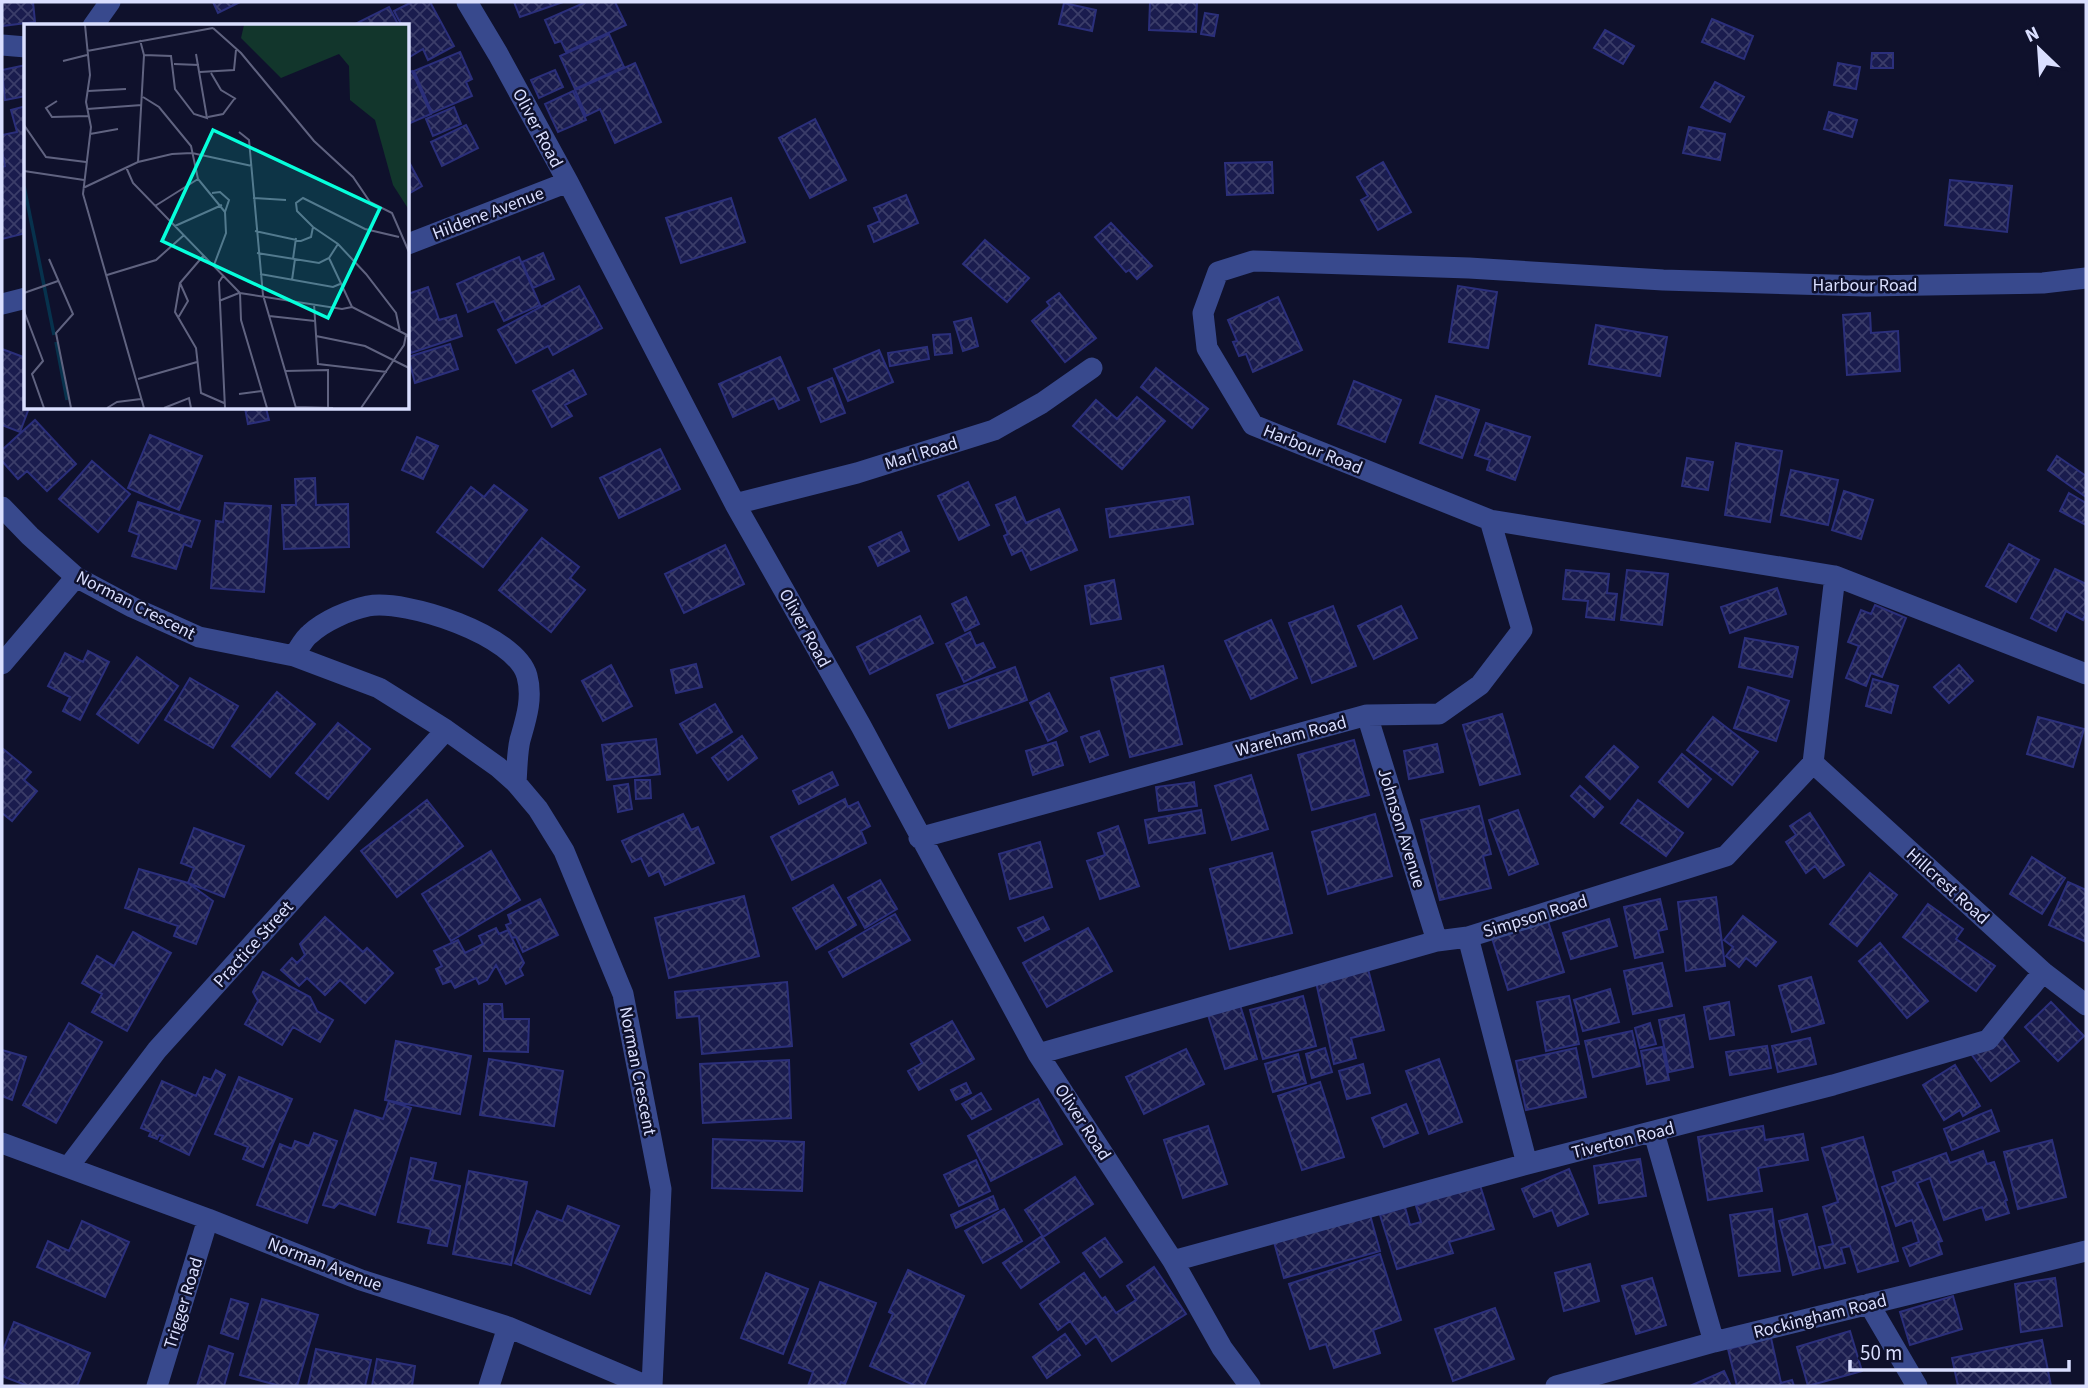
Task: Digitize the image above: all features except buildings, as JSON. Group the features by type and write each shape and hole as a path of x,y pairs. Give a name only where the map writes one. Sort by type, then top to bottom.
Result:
{"street":[{"path":"94,24 110,2"},
{"name":"Oliver Road","path":"467,2 568,182 735,504 861,726 919,838 1038,1054 1173,1261 1222,1348 1250,1386"},
{"path":"2,45 24,47"},
{"name":"Hildene Avenue","path":"410,243 568,182"},
{"name":"Harbour Road","path":"2086,278 2043,283 1866,286 1663,280 1469,268 1253,261 1218,272 1203,313 1207,348 1253,425 1490,520 1835,576 2086,674"},
{"path":"2,304 24,298"},
{"name":"Marl Road","path":"735,504 857,473 994,430 1042,403 1092,368"},
{"name":"Norman Crescent","path":"2,507 76,577 132,607 199,637 294,656 379,688 498,767 538,809 564,851 623,994 661,1189 650,1386"},
{"name":"Wareham Road","path":"919,838 1367,715 1438,714 1480,685 1522,630 1490,520"},
{"path":"1813,763 1835,576"},
{"path":"2,664 76,577"},
{"path":"294,656 309,634 336,617 368,606 403,606 498,641 515,655 527,674 530,696 520,741 516,783"},
{"name":"Johnson Avenue","path":"1367,715 1437,941"},
{"name":"Practice Street","path":"69,1166 157,1050 446,730"},
{"name":"Simpson Road","path":"1038,1054 1437,941 1468,937 1726,856 1813,763"},
{"name":"Hillcrest Road","path":"1813,763 2043,972 2086,1005"},
{"path":"1468,937 1527,1164"},
{"name":"Tiverton Road","path":"1173,1261 1527,1164 1833,1085 1988,1040 2043,972"},
{"path":"1654,1133 1714,1342"},
{"name":"Norman Avenue","path":"2,1143 69,1166 362,1280 509,1327 650,1386"},
{"name":"Trigger Road","path":"157,1386 208,1219"},
{"name":"Rockingham Road","path":"1556,1386 1714,1342 2086,1251"},
{"path":"1869,1304 1917,1386"},
{"path":"489,1386 509,1327"}]}
